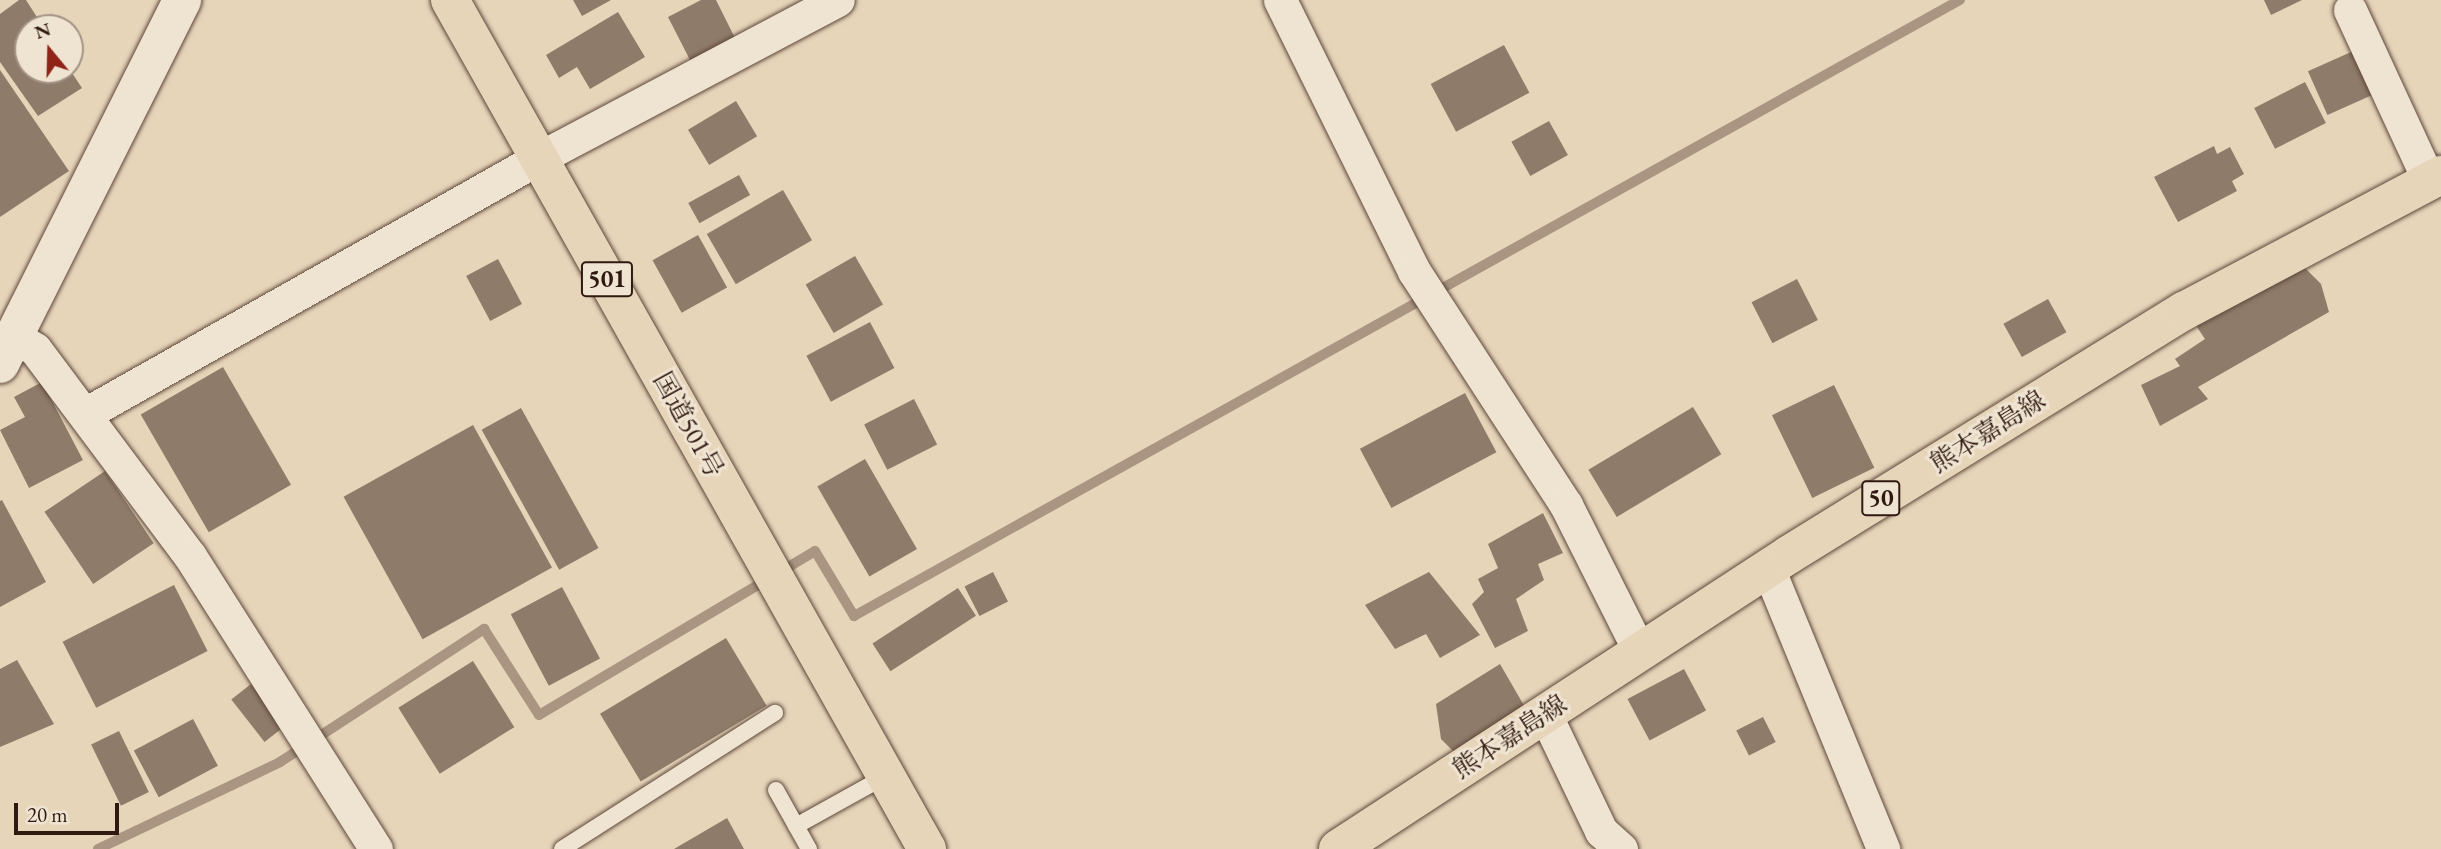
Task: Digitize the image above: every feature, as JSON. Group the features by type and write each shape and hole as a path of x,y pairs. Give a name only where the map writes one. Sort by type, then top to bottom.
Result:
{"main road":[{"name":"国道501号","path":"450,0 769,573 927,849"},
{"name":"熊本嘉島線","path":"1338,849 1768,568 2184,312 2435,178"}],"street":[{"path":"181,0 7,350 35,349 85,414 190,556 376,849"},
{"path":"85,414 539,158 791,11 838,0"},
{"path":"1280,0 1414,271 1566,505 1640,652"},
{"path":"2350,10 2435,178"},
{"path":"1768,568 1882,849"},
{"path":"1545,714 1601,831 1621,849"}],"lane":[{"path":"562,849 775,713"},
{"path":"796,826 886,776"},
{"path":"776,790 809,849"}],"building":[{"path":"19,0 26,0 35,14 14,14 14,82 0,62 0,14"},
{"path":"573,0 611,0 582,16"},
{"path":"701,0 716,0 735,38 690,60 668,17"},
{"path":"2264,0 2302,0 2271,15"},
{"path":"618,12 645,57 590,89 577,67 559,78 546,55"},
{"path":"1504,45 1529,93 1456,132 1431,84"},
{"path":"2360,48 2380,92 2327,115 2308,71"},
{"path":"0,70 69,171 0,217"},
{"path":"2305,82 2326,123 2275,149 2254,108"},
{"path":"15,84 79,84 82,88 38,116"},
{"path":"736,101 757,136 709,165 688,130"},
{"path":"1549,121 1568,155 1530,176 1511,142"},
{"path":"2214,146 2217,154 2230,147 2244,174 2232,181 2237,191 2178,222 2154,177"},
{"path":"739,175 750,195 699,223 688,203"},
{"path":"783,190 812,240 736,284 707,234"},
{"path":"698,235 727,287 682,313 653,260"},
{"path":"855,256 883,304 834,333 806,284"},
{"path":"498,259 522,304 490,321 466,276"},
{"path":"2298,261 2321,284 2329,312 2198,387 2208,399 2160,426 2141,385 2180,366 2175,359 2205,339 2191,318"},
{"path":"1797,279 1818,320 1772,343 1752,302"},
{"path":"2048,299 2066,332 2022,357 2003,324"},
{"path":"870,322 894,368 831,402 806,356"},
{"path":"223,367 291,485 209,532 141,414"},
{"path":"42,382 83,460 29,488 0,430 25,417 14,397"},
{"path":"1834,385 1874,468 1812,498 1772,415"},
{"path":"1465,393 1496,452 1391,508 1360,449"},
{"path":"914,399 937,444 887,470 864,424"},
{"path":"1693,407 1721,454 1617,517 1588,470"},
{"path":"521,408 599,548 559,570 482,430"},
{"path":"473,425 552,568 423,639 344,497"},
{"path":"865,459 917,549 869,577 817,486"},
{"path":"105,471 154,543 93,584 44,512"},
{"path":"2,500 46,582 0,607 0,501"},
{"path":"1543,513 1563,553 1538,564 1544,580 1516,599 1528,631 1495,648 1472,604 1484,592 1478,579 1498,568 1488,544"},
{"path":"993,572 1008,601 979,616 964,587"},
{"path":"1429,572 1480,635 1440,658 1426,634 1395,649 1365,605"},
{"path":"174,585 208,651 96,708 63,642"},
{"path":"562,587 600,659 549,686 511,614"},
{"path":"958,588 976,616 890,671 872,644"},
{"path":"726,638 767,706 641,781 600,714"},
{"path":"17,660 54,724 0,747 0,669"},
{"path":"473,661 514,727 440,774 398,708"},
{"path":"1500,664 1526,709 1459,757 1441,739 1436,704"},
{"path":"1684,669 1706,710 1650,741 1627,699"},
{"path":"251,684 284,727 265,742 231,699"},
{"path":"1763,717 1776,742 1749,756 1736,731"},
{"path":"193,719 218,766 159,797 134,750"},
{"path":"119,731 149,792 121,806 91,745"},
{"path":"727,818 744,849 674,849"}],"waterway":[{"path":"98,849 280,762 484,629 539,715 815,551 854,616 1960,0"}]}
